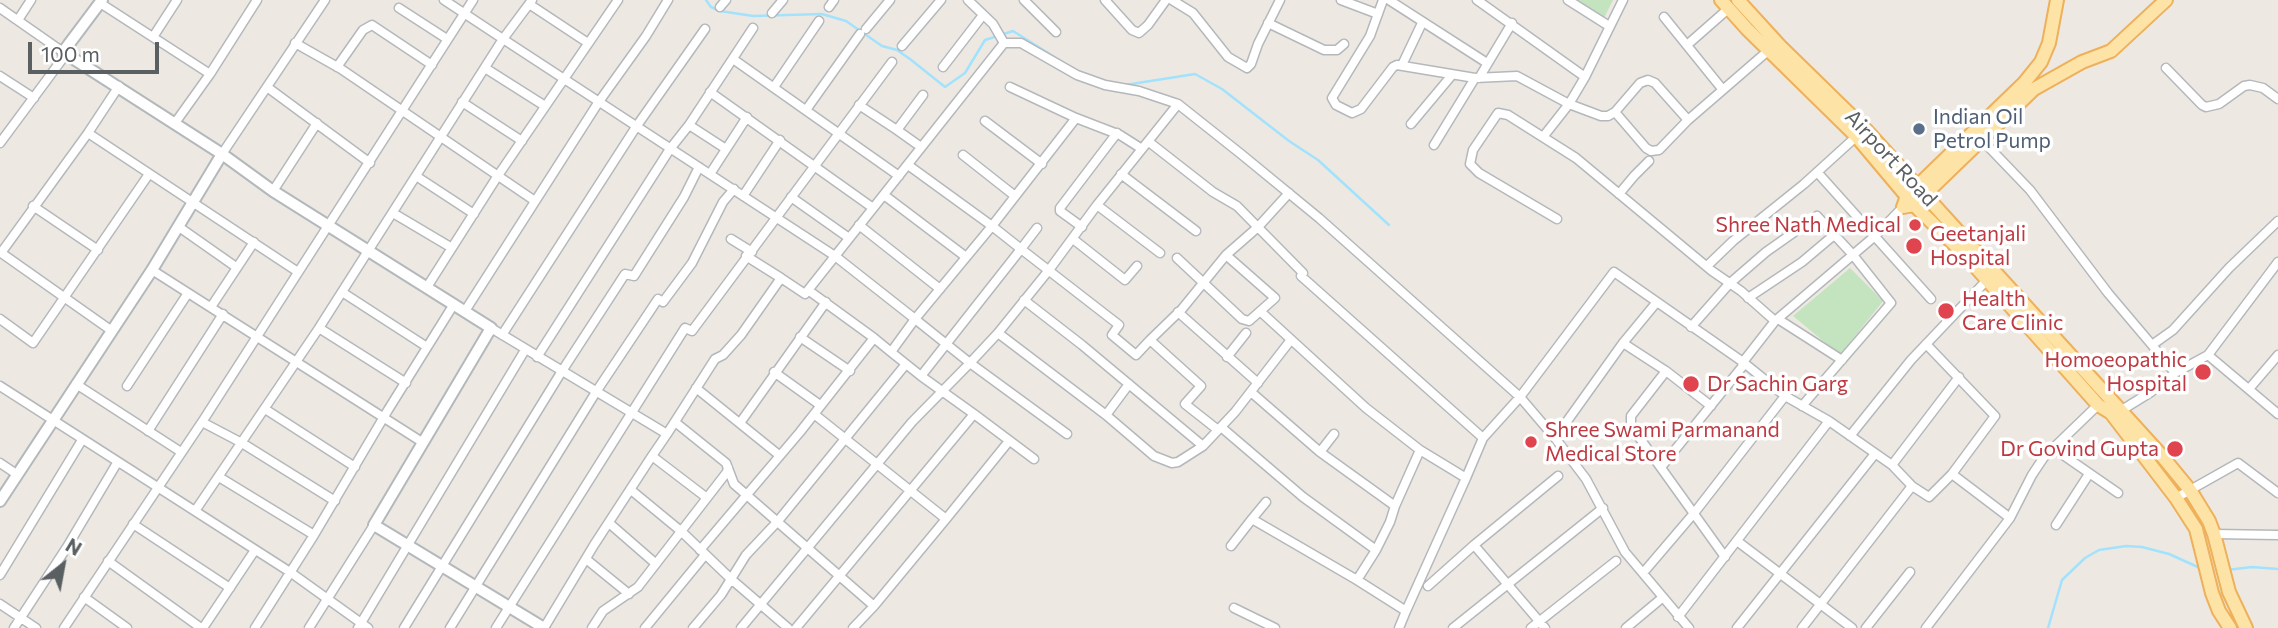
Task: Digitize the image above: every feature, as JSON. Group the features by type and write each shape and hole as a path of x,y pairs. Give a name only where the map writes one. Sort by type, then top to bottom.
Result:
{"main road":[{"path":"1921,190 2041,62 2049,43 2057,0"},
{"path":"1908,202 2034,89 2082,62 2111,51 2166,0"},
{"name":"Airport Road","path":"1729,3 1769,50 1921,190 2107,397 2198,535 2212,593 2230,628"},
{"name":"Airport Road","path":"1729,3 1780,46 1861,133 1908,202 1987,280 2098,405 2118,413 2190,490 2215,535 2229,592 2246,628"}],"street":[{"path":"18,20 31,0"},
{"path":"153,37 177,0"},
{"path":"175,123 257,0"},
{"path":"0,501 152,270 222,154 325,0"},
{"path":"444,0 835,256 970,363 1067,434"},
{"path":"64,628 202,422 473,0"},
{"path":"466,311 598,103 668,0"},
{"path":"772,13 783,0"},
{"path":"806,110 863,31 891,0"},
{"path":"902,46 941,0"},
{"path":"968,0 993,24 1003,40 1021,43 1077,75 1178,104 1289,193 1520,397 1586,479 1625,552 1689,628"},
{"path":"1024,0 1056,32"},
{"path":"1105,0 1132,30 1139,33 1166,0"},
{"path":"1172,0 1193,13 1223,52 1243,67 1249,67 1251,64 1280,0"},
{"path":"1341,0 1378,14"},
{"path":"1487,63 1386,0 1365,46 1333,96 1333,102 1352,113 1358,112 1393,67 1402,65 1477,78 1517,76 1569,104 1601,116 1615,112 1640,83 1648,79 1655,83 1688,120"},
{"path":"1477,0 1585,77"},
{"path":"1569,0 1609,26"},
{"path":"1543,137 1569,104 1585,77 1623,0"},
{"path":"0,142 101,1 210,74"},
{"path":"427,288 616,1"},
{"path":"195,511 319,328 503,38 531,2 588,43"},
{"path":"1687,45 1729,3"},
{"path":"0,8 222,154 273,191 525,350 667,433"},
{"path":"399,8 447,39"},
{"path":"943,67 983,15"},
{"path":"1664,17 1723,90"},
{"path":"774,87 819,21"},
{"path":"1268,23 1324,50 1337,50 1344,44"},
{"path":"1402,65 1422,23"},
{"path":"1434,145 1512,23"},
{"path":"337,67 363,30 372,25 432,65"},
{"path":"537,357 670,149 753,28"},
{"path":"502,335 636,127 705,29"},
{"path":"731,239 805,294 1003,40"},
{"path":"295,43 337,67 401,113 536,201"},
{"path":"1615,112 1651,151 1659,150 1688,120 1769,50"},
{"path":"733,59 899,176"},
{"path":"496,628 685,328 692,331 891,62"},
{"path":"485,68 545,106"},
{"path":"2166,68 2206,107 2219,104 2244,86 2250,85 2263,88 2278,99"},
{"path":"1410,124 1452,75"},
{"path":"0,76 34,98"},
{"path":"111,331 0,253 119,86"},
{"path":"267,87 370,163"},
{"path":"1010,87 1076,118 1117,133 1142,149"},
{"path":"710,92 873,208"},
{"path":"897,130 922,95"},
{"path":"462,102 522,141"},
{"path":"741,628 941,391 998,333 1178,104"},
{"path":"859,105 921,147"},
{"path":"1557,219 1479,173 1470,164 1470,155 1498,113 1508,115 1576,158 1729,284 1777,320 1842,360"},
{"path":"710,174 747,117"},
{"path":"891,352 1076,118"},
{"path":"985,121 1042,164"},
{"path":"273,191 317,123"},
{"path":"689,125 726,149"},
{"path":"88,133 298,272"},
{"path":"1082,227 1060,211 1060,208 1117,133"},
{"path":"1707,266 1732,241 1861,133"},
{"path":"1981,139 2030,190 2108,293 2175,373"},
{"path":"743,196 780,140"},
{"path":"1149,142 1213,192 1237,206 1302,274 1483,438"},
{"path":"963,155 1015,196"},
{"path":"1619,194 1649,161"},
{"path":"908,165 992,226 1119,325 1112,335 1136,355 1178,312 1226,255 1258,227 1289,193"},
{"path":"404,628 562,371 625,274 634,276 684,197 699,167"},
{"path":"1817,172 1931,299"},
{"path":"0,319 33,343 149,174"},
{"path":"1121,174 1196,231"},
{"path":"416,176 474,214"},
{"path":"450,628 596,392 658,299 663,302 692,263 723,202 734,189"},
{"path":"884,195 966,257"},
{"path":"791,197 849,238"},
{"path":"1661,466 1777,320 1805,293 1875,236 1908,202"},
{"path":"1097,205 1160,253"},
{"path":"33,206 97,250"},
{"path":"393,213 452,248"},
{"path":"1691,327 1729,284 1766,251 1817,216 1853,255 1891,303 1802,406"},
{"path":"2152,345 2173,330 2229,268 2278,221"},
{"path":"859,225 940,289"},
{"path":"179,227 236,267"},
{"path":"921,376 1037,228"},
{"path":"1748,298 1834,235"},
{"path":"1073,239 1125,280 1137,266"},
{"path":"211,307 254,242"},
{"path":"1177,258 1246,321 1253,320 1274,301 1274,296 1226,255"},
{"path":"2118,413 2175,373 2208,355 2278,262"},
{"path":"152,270 422,442"},
{"path":"1399,628 1483,438 1520,397 1614,272 1743,362 1785,396 1829,421 1892,465 1912,486 1929,497 1952,474 1995,416 1926,344"},
{"path":"374,525 544,628 695,388 715,359 723,355 741,335 781,278"},
{"path":"1850,436 1926,344 1987,280"},
{"path":"808,290 1034,459"},
{"path":"342,292 426,347"},
{"path":"127,386 188,293"},
{"path":"1024,300 1203,446"},
{"path":"740,423 826,302"},
{"path":"1555,438 1623,343 1656,303"},
{"path":"255,628 454,304"},
{"path":"1178,312 1258,383"},
{"path":"1261,312 1366,408 1420,450 1466,478"},
{"path":"148,431 223,314"},
{"path":"319,328 405,383"},
{"path":"309,628 374,525 491,328"},
{"path":"998,333 1106,415 1154,456 1178,462 1203,446 1251,392 1290,341"},
{"path":"1227,356 1246,333"},
{"path":"800,337 850,371"},
{"path":"645,628 747,495 874,338"},
{"path":"1150,340 1201,386 1185,404 1219,428 1303,497 1376,550"},
{"path":"1623,343 1666,371 1711,406"},
{"path":"0,386 290,572 362,626 525,350"},
{"path":"2208,355 2278,414"},
{"path":"2249,389 2278,355"},
{"path":"693,628 746,555 778,521 906,364"},
{"path":"1666,371 1630,421 1633,430 1726,556"},
{"path":"774,372 820,405"},
{"path":"1892,465 1959,377"},
{"path":"76,384 181,452"},
{"path":"1106,415 1129,384"},
{"path":"695,388 779,455"},
{"path":"1251,392 1320,452 1395,506"},
{"path":"1643,573 1695,512 1785,396"},
{"path":"1926,628 2010,518 2032,475 2053,448 2098,405"},
{"path":"265,409 355,467"},
{"path":"814,414 946,519"},
{"path":"796,628 974,414"},
{"path":"1678,617 1829,421"},
{"path":"202,422 242,443 335,501"},
{"path":"675,422 726,463 734,484 874,606"},
{"path":"1320,452 1334,434"},
{"path":"0,575 82,440"},
{"path":"852,628 874,606 1009,440"},
{"path":"2053,448 2118,492"},
{"path":"1357,580 1390,522 1420,450"},
{"path":"1737,628 1874,454"},
{"path":"652,456 707,498"},
{"path":"0,463 18,475"},
{"path":"14,628 117,463"},
{"path":"2176,498 2238,463 2278,493"},
{"path":"592,628 603,611 638,587 728,468"},
{"path":"1952,474 2010,518"},
{"path":"2056,525 2089,474"},
{"path":"1428,586 1558,476"},
{"path":"219,477 314,535"},
{"path":"1802,628 1912,486"},
{"path":"631,490 682,532 788,628"},
{"path":"1231,546 1266,502"},
{"path":"1453,628 1603,508"},
{"path":"1252,519 1406,611"},
{"path":"609,523 655,563"},
{"path":"133,524 230,588"},
{"path":"2215,535 2278,535"},
{"path":"1737,541 1852,628"},
{"path":"1474,545 1543,624"},
{"path":"108,561 202,628 255,550"},
{"path":"586,559 629,594"},
{"path":"1531,628 1543,624 1616,561"},
{"path":"1866,628 1910,572"},
{"path":"84,597 127,628"},
{"path":"1626,628 1662,598"},
{"path":"0,604 36,628"},
{"path":"1234,608 1275,628"}],"green space":[{"path":"1571,0 1613,0 1603,20"},
{"path":"1850,268 1883,301 1840,355 1793,316"}],"waterway":[{"path":"706,0 711,7 720,11 753,16 822,14 846,21 882,46 897,50 945,87 965,73 985,40 1013,31 1064,63"},
{"path":"1125,85 1195,74 1222,89 1318,160 1389,225"},
{"path":"2048,628 2062,580 2085,558 2099,550 2126,546 2142,547 2169,554 2200,568"},
{"path":"2227,570 2252,567 2278,569"}],"place":[{"name":"Indian Oil Petrol Pump","path":"1919,129"},
{"name":"Shree Nath Medical","path":"1915,225"},
{"name":"Geetanjali Hospital","path":"1914,246"},
{"name":"Health Care Clinic","path":"1946,311"},
{"name":"Homoeopathic Hospital","path":"2203,372"},
{"name":"Dr Sachin Garg","path":"1691,384"},
{"name":"Shree Swami Parmanand Medical Store","path":"1531,442"},
{"name":"Dr Govind Gupta","path":"2175,449"}]}
